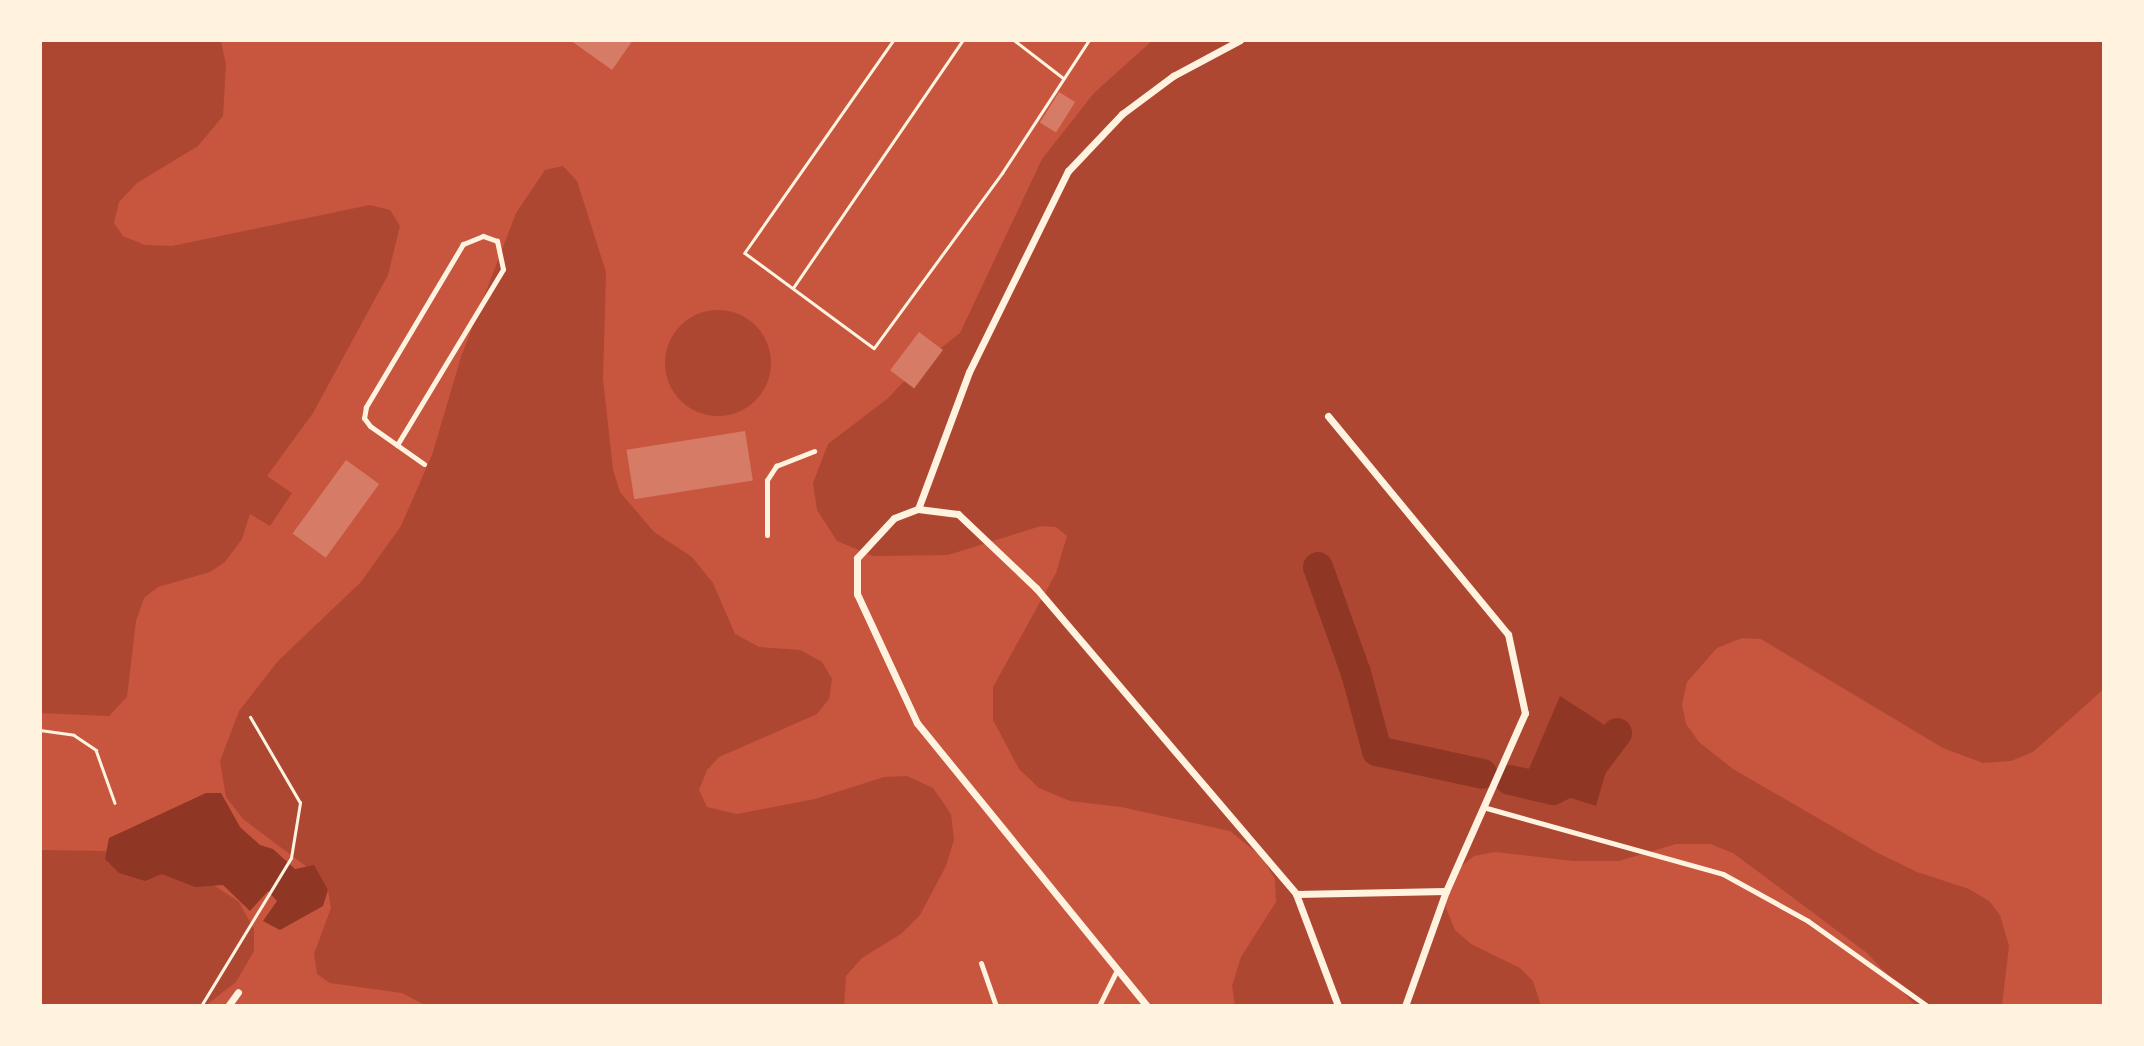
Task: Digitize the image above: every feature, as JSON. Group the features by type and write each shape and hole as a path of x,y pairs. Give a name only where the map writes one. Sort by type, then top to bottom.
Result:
{"street":[{"path":"918,509 969,372 1068,171 1122,114 1173,76 1240,40"},
{"path":"1328,416 1508,634 1525,713 1446,891 1405,1006"},
{"path":"1147,1006 917,723 857,594 857,558 894,518 918,509 958,514 1036,588 1296,894 1338,1006"},
{"path":"1296,894 1446,891"},
{"path":"228,1006 238,992"}],"lane":[{"path":"397,445 503,269 497,241 483,236 463,244 366,407 364,418 370,426 397,445 424,464"},
{"path":"767,535 767,480 776,466 814,451"},
{"path":"1483,807 1723,874 1808,921 1927,1006"},
{"path":"981,963 996,1006"},
{"path":"1099,1006 1117,970"}],"path":[{"path":"894,40 745,253 874,348 1002,173 1062,77 1089,40"},
{"path":"793,288 963,40"},
{"path":"1013,40 1062,77"},
{"path":"201,1006 291,858 300,803 250,717"},
{"path":"40,730 74,735 96,750 115,803"}],"shaded area":[{"path":"40,40 221,42 226,64 223,116 198,146 137,183 119,202 114,223 123,236 145,245 172,246 370,205 390,210 400,226 388,275 313,413 267,476 292,493 270,526 250,514 242,539 225,562 210,572 158,587 144,598 136,621 127,697 109,716 40,713"},
{"path":"1153,40 2104,40 2104,689 2033,752 2011,761 1983,763 1943,748 1761,639 1742,638 1717,648 1687,682 1682,704 1686,724 1699,742 1733,769 1878,853 1917,872 1969,889 1989,901 2000,915 2009,946 2002,1006 1916,1006 1867,953 1733,853 1710,844 1676,844 1619,861 1573,861 1495,852 1474,856 1453,873 1447,887 1446,908 1455,930 1471,944 1520,968 1533,981 1541,1006 1235,1006 1232,986 1241,957 1276,902 1275,879 1262,857 1230,831 1121,807 1070,801 1039,788 1019,769 993,720 993,687 1056,573 1067,536 1056,527 1041,526 948,555 873,556 837,541 817,510 813,483 828,444 887,399 921,364 960,333 1042,159 1094,93"},
{"path":"563,166 577,181 606,272 603,379 613,470 620,492 654,532 692,557 713,583 735,634 759,647 800,650 822,662 832,679 829,699 817,714 719,757 707,770 699,790 707,807 737,814 815,799 884,777 907,776 933,788 951,814 954,840 946,866 920,915 901,934 862,958 846,976 844,1006 427,1006 402,993 330,983 317,974 314,954 331,908 328,890 315,873 243,819 226,797 220,761 239,711 278,661 361,582 401,526 432,455 461,357 516,213 545,170"},
{"path":"718,310 738,314 755,326 767,343 771,363 767,383 755,400 738,412 718,416 698,412 681,400 669,383 665,363 669,343 681,326 698,314"},
{"path":"1560,696 1617,733 1596,806 1523,783"},
{"path":"206,793 221,793 240,827 260,845 273,849 295,869 314,865 328,890 323,906 280,930 263,921 277,901 268,891 250,911 223,885 195,887 162,874 145,881 119,873 105,859 109,838"},
{"path":"40,850 103,851 137,857 203,878 239,902 254,929 254,951 236,982 205,1006 40,1006"}],"building":[{"path":"570,40 633,40 612,70"},
{"path":"1059,92 1075,102 1056,133 1040,123"},
{"path":"919,332 943,350 914,388 890,370"},
{"path":"745,431 753,480 634,499 626,450"},
{"path":"346,460 379,484 326,558 293,534"}],"waterway":[{"path":"1318,567 1356,673 1377,751 1483,774"},
{"path":"1510,780 1553,790 1587,773 1617,733"}]}
